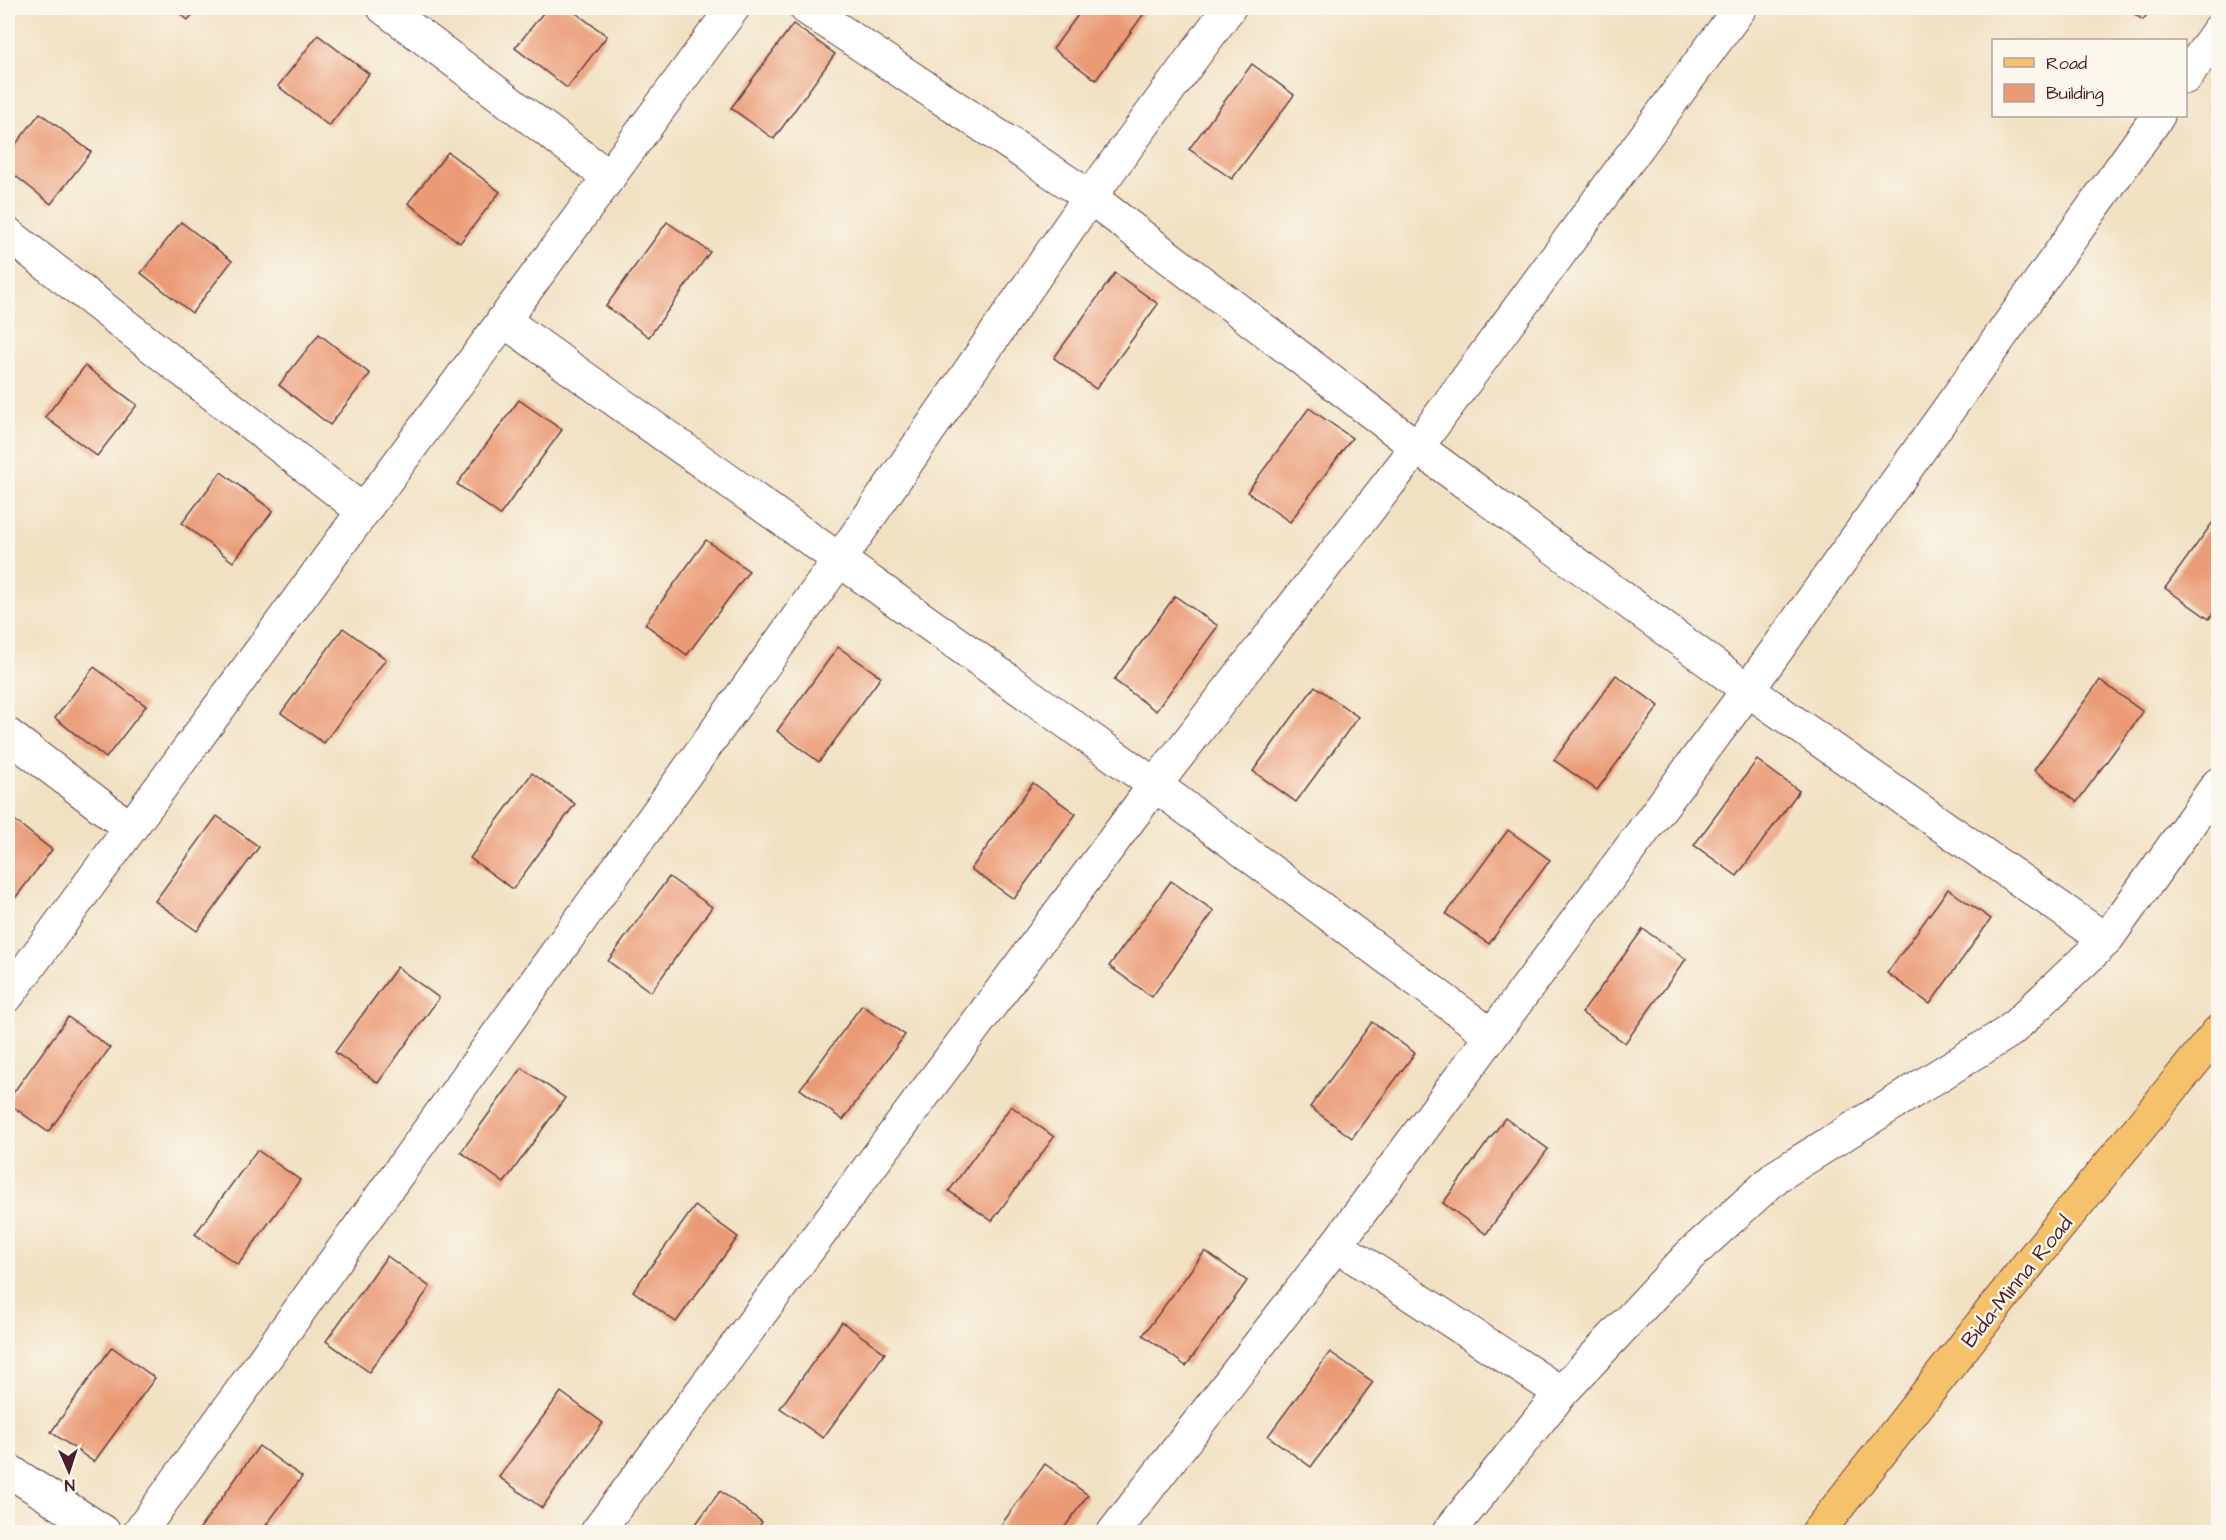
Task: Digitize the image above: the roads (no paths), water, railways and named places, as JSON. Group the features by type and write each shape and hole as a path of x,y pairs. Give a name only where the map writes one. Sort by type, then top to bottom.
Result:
{"main road":[{"name":"Bida-Minna Road","path":"1818,1533 2042,1247 2218,1032"}],"street":[{"path":"384,8 609,177"},
{"path":"8,995 733,8"},
{"path":"806,8 1090,197 1417,447 1748,690 2106,940"},
{"path":"140,1533 840,560 1090,197 1228,8"},
{"path":"597,1533 1155,785 1417,447 1740,8"},
{"path":"2187,76 2218,31"},
{"path":"1114,1533 1336,1245 1748,690 2157,117"},
{"path":"8,234 363,511"},
{"path":"503,320 1155,785 1491,1035"},
{"path":"8,735 130,828"},
{"path":"1449,1533 1561,1394 1689,1256 1777,1176 2010,1031 2106,940 2218,784"},
{"path":"1336,1245 1561,1394"},
{"path":"8,1470 104,1533"}]}
